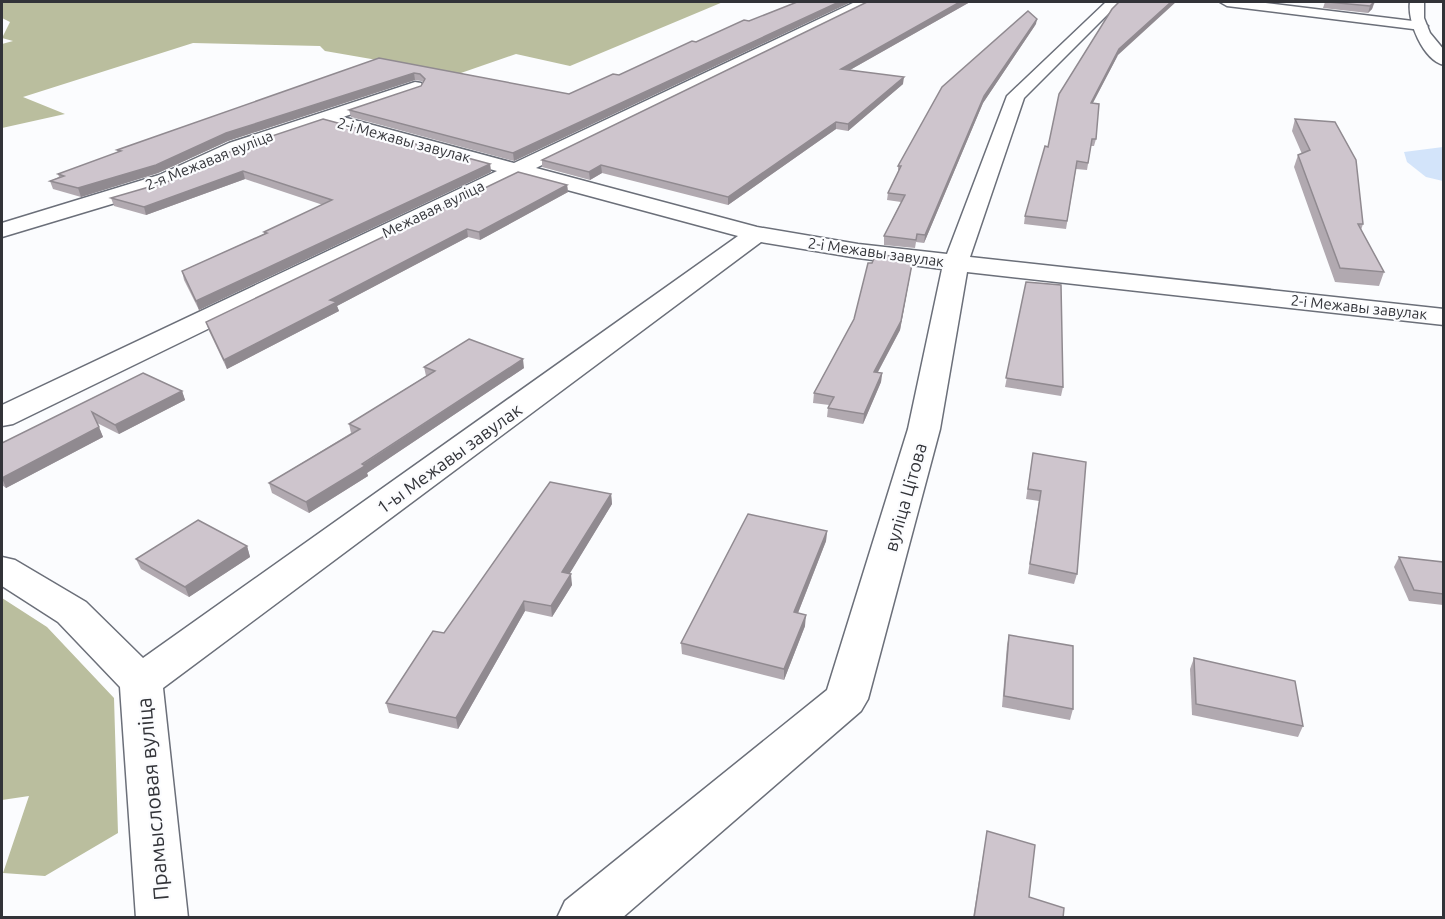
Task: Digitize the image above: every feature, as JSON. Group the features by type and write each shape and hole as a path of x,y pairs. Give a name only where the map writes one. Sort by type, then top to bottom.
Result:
{"street":[{"name":"Межавая вуліца","path":"2,417 865,2"},
{"name":"вуліца Цітова","path":"583,918 846,699 924,429 956,263 1016,96 1113,2"},
{"path":"1227,2 1421,26"},
{"path":"1417,2 1414,11 1425,41 1443,60"},
{"name":"2-я Межавая вуліца","path":"2,230 167,180 236,147 415,87"},
{"name":"2-і Межавы завулак","path":"321,117 756,234 858,252 1443,317"},
{"name":"1-ы Межавы завулак","path":"141,682 756,234"},
{"name":"Прамысловая вуліца","path":"2,569 72,612 141,682 162,918"}],"green space":[{"path":"2,2 723,2 570,66 516,54 458,74 325,51 320,46 193,43 23,97 65,114 2,128 2,44 13,41 2,38 10,22 2,18"},
{"path":"2,598 47,627 114,698 118,833 45,876 3,873 29,796 2,800"}],"water":[{"path":"1443,147 1443,181 1426,177 1407,162 1404,152"}],"building":[{"path":"797,2 839,2 513,153 349,110 421,86 425,79 420,74 414,73 226,133 156,165 78,188 50,181 64,176 58,174 121,151 117,150 379,58 569,94 613,74 619,75 744,20 749,21"},
{"path":"867,2 960,2 841,69 904,77 848,124 836,122 728,197 601,165 589,172 542,160"},
{"path":"1119,2 1171,2 1119,49 1091,103 1099,104 1096,139 1092,139 1088,163 1077,161 1067,221 1025,216 1045,146 1048,147 1059,94 1112,9"},
{"path":"1328,2 1374,2 1370,6"},
{"path":"1028,11 1037,19 984,96 925,235 917,234 916,240 884,236 905,195 888,193 901,166 898,166 942,87"},
{"path":"323,119 490,164 196,301 182,271 267,233 264,232 332,200 243,171 144,207 111,198 173,180 242,146"},
{"path":"1295,119 1335,122 1356,160 1363,224 1358,224 1384,272 1340,268 1298,155 1310,150"},
{"path":"518,172 567,185 479,232 467,229 330,300 337,302 224,360 206,322"},
{"path":"876,254 913,259 901,321 874,372 882,373 864,414 828,408 834,397 814,393 854,319 868,263 872,263"},
{"path":"1026,282 1061,285 1063,387 1006,378"},
{"path":"469,339 523,359 362,464 365,466 306,502 269,483 360,429 349,424 435,371 424,367"},
{"path":"143,373 182,391 115,425 92,412 99,427 2,478 2,443"},
{"path":"1033,453 1086,462 1077,574 1030,564 1041,491 1028,489"},
{"path":"550,482 611,494 562,572 571,574 551,606 524,601 456,718 386,703 433,631 444,633"},
{"path":"748,514 827,531 794,612 806,615 784,669 681,643"},
{"path":"198,520 247,546 185,587 136,559"},
{"path":"1399,557 1443,562 1443,594 1414,590"},
{"path":"1009,635 1073,646 1073,709 1004,696"},
{"path":"1194,658 1295,681 1303,726 1196,704"},
{"path":"987,831 1035,845 1029,897 1064,908 1063,918 974,918"}]}
